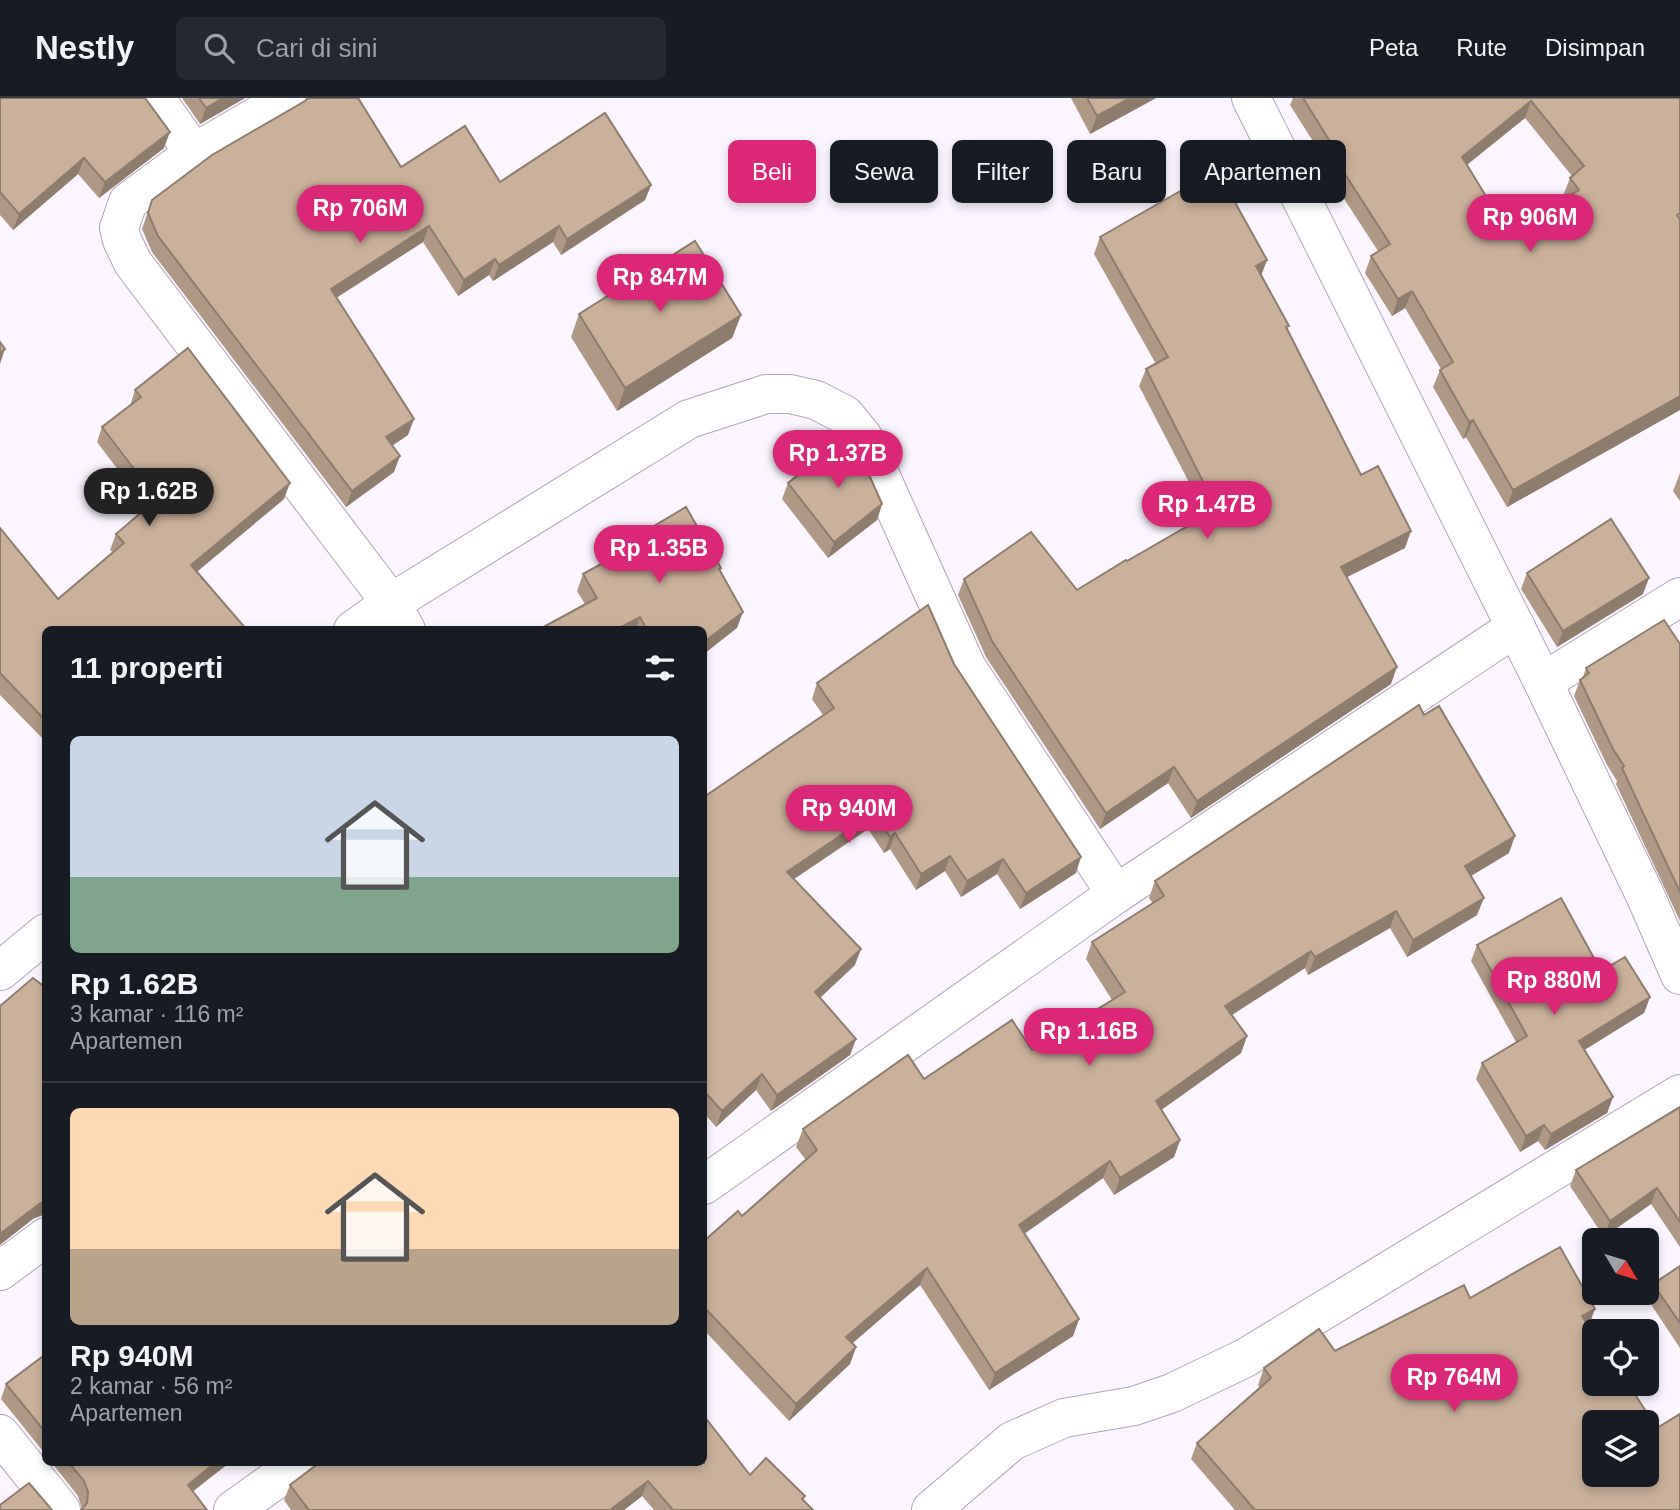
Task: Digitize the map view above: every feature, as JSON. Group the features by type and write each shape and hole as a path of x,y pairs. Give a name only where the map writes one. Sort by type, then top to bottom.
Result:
{"street":[{"path":"155,98 194,153"},
{"path":"288,98 194,153 128,202 119,228 133,263 398,617"},
{"path":"1251,98 1543,682 1645,895 1680,975"},
{"path":"366,626 398,617 689,419 766,394 790,394 816,400 845,415 863,438 967,668 1116,894"},
{"path":"1543,682 1680,597"},
{"path":"707,1176 1116,894 1516,627"},
{"path":"0,971 42,936"},
{"path":"931,1510 1012,1441 1064,1418 1135,1405 1172,1393 1245,1359 1680,1094"},
{"path":"0,1271 42,1240"},
{"path":"0,1434 61,1510"},
{"path":"233,1510 295,1466"}],"building":[{"path":"0,98 145,98 170,132 105,182 84,158 19,214 0,192"},
{"path":"199,98 223,98 206,108"},
{"path":"308,98 358,98 401,167 465,126 500,182 605,113 651,185 567,239 559,226 499,265 495,259 464,280 429,226 331,289 414,419 386,437 400,456 352,491 158,236 148,213 152,200 212,155"},
{"path":"1087,98 1130,98 1097,116"},
{"path":"1303,98 1680,98 1680,213 1677,215 1680,220 1680,396 1513,490 1473,420 1469,422 1440,370 1453,362 1412,291 1398,299 1371,256 1390,244 1346,176 1346,140 1329,140","holes":["1531,101 1584,166 1570,178 1579,190 1508,232 1462,157"]},
{"path":"1180,191 1180,203 1235,203 1267,260 1256,266 1289,326 1286,327 1361,475 1378,466 1411,531 1341,567 1397,667 1197,801 1174,767 1106,813 992,641 964,579 1031,532 1077,590 1217,509 1146,369 1168,357 1100,237 1159,203 1166,203 1166,199"},
{"path":"695,241 741,315 625,388 579,314"},
{"path":"188,348 290,483 191,565 244,626 42,626 42,717 0,673 0,528 58,599 124,543 116,534 157,499 102,427 141,397 135,390"},
{"path":"847,437 859,452 882,504 834,542 788,483"},
{"path":"686,507 743,612 707,640 707,626 645,626 640,617 623,626 545,626 597,598 583,574 636,545 632,539"},
{"path":"1611,519 1649,578 1563,631 1527,573"},
{"path":"928,605 954,664 1081,857 1026,893 1003,859 967,881 950,856 921,874 895,833 890,837 874,813 787,872 861,949 815,992 856,1039 777,1095 762,1074 722,1111 707,1094 707,795 834,708 817,683"},
{"path":"1664,620 1680,644 1680,892 1622,768 1624,766 1580,680 1589,673 1586,668"},
{"path":"1419,705 1424,715 1439,706 1515,836 1465,866 1484,898 1413,940 1396,911 1315,957 1311,951 1225,1006 1247,1036 1156,1101 1180,1140 1120,1178 1110,1161 1019,1225 1079,1319 995,1373 927,1268 846,1337 856,1347 796,1404 707,1310 707,1238 738,1211 742,1216 817,1150 803,1129 908,1055 924,1079 1012,1020 1032,1050 1125,992 1092,942 1164,896 1155,881"},
{"path":"1561,898 1601,971 1625,957 1650,997 1579,1041 1613,1097 1551,1134 1544,1125 1526,1136 1482,1063 1527,1036 1477,945"},
{"path":"33,978 42,985 42,1203 0,1234 0,1006"},
{"path":"1680,1107 1680,1222 1657,1188 1610,1221 1576,1170"},
{"path":"1560,1247 1582,1286 1582,1306 1593,1306 1595,1309 1582,1316 1582,1396 1636,1396 1645,1410 1582,1410 1582,1487 1659,1487 1659,1427 1680,1414 1680,1510 1255,1510 1197,1443 1271,1378 1264,1368 1319,1329 1335,1351 1464,1285 1470,1298"},
{"path":"1680,1266 1680,1323 1659,1293 1659,1280"},
{"path":"42,1357 42,1428 6,1384"},
{"path":"707,1420 750,1475 766,1458 805,1496 802,1499 813,1510 673,1510 648,1481 610,1510 309,1510 290,1485 315,1466 707,1466"},
{"path":"72,1466 211,1466 188,1485 207,1510 81,1510 87,1503 88,1492 84,1481"},
{"path":"29,1483 52,1510 0,1510 0,1505"}]}
